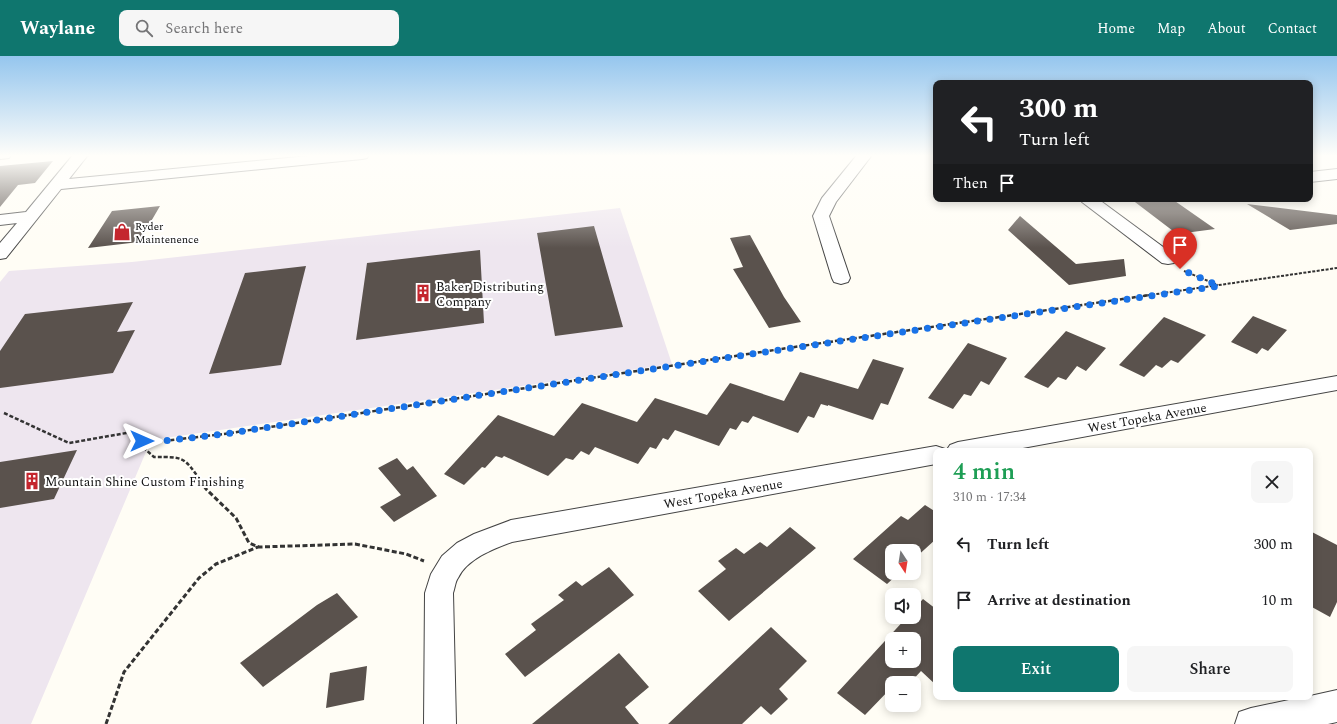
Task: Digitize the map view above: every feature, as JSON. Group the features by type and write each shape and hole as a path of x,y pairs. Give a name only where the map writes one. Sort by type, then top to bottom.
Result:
{"street":[{"path":"0,254 55,186"},
{"path":"840,186 828,201 821,216 841,278"},
{"path":"1092,202 1168,259"},
{"path":"0,220 31,216"},
{"name":"West Topeka Avenue","path":"975,448 1337,383"},
{"name":"West Topeka Avenue","path":"440,724 439,593 446,573 462,554 486,540 511,531 933,456"},
{"path":"1251,724 1337,706"}],"path":[{"path":"1168,259 1180,269 1219,286"},
{"path":"142,441 163,441 224,434 757,353 1337,268"},
{"path":"4,413 69,443 132,432 138,433 142,436 142,441 146,450 154,457 179,457 189,464 206,489 236,518 249,543 259,547"},
{"path":"106,724 124,672 199,578 216,564 259,547 355,544 406,554 429,562"}],"shaded area":[{"path":"620,208 672,364 151,440 31,724 0,724 0,282 9,271 132,262"}],"building":[{"path":"0,186 17,186 0,207"},
{"path":"1135,202 1176,202 1215,229 1177,234"},
{"path":"1247,204 1337,215 1337,224 1290,230"},
{"name":"Ryder Maintenence","path":"160,206 139,242 88,248 112,211"},
{"path":"1020,216 1076,264 1124,259 1126,276 1069,285 1008,230"},
{"name":"Baker Distributing Company","path":"594,226 623,327 555,336 537,233"},
{"path":"750,235 784,297 801,322 769,328 733,269 743,267 730,238"},
{"name":"Baker Distributing Company","path":"480,250 484,323 356,340 367,263"},
{"path":"306,266 281,365 209,374 245,273"},
{"path":"133,302 117,332 135,330 113,373 0,388 0,351 25,314"},
{"path":"1253,316 1287,330 1268,351 1262,348 1257,354 1231,342"},
{"path":"1164,317 1206,335 1178,363 1171,360 1162,368 1156,365 1144,377 1119,365"},
{"path":"1066,331 1106,348 1086,371 1077,366 1066,380 1058,377 1048,388 1024,377"},
{"path":"968,343 1007,358 989,385 981,381 971,396 964,394 953,409 928,398"},
{"path":"873,359 904,368 888,405 881,403 873,420 821,404 814,418 808,416 798,433 753,416 748,423 742,421 736,430 730,428 719,446 675,430 668,440 663,438 656,449 650,447 638,464 595,447 589,455 581,451 573,460 566,458 548,476 504,456 502,458 496,456 485,468 482,467 464,485 444,474 498,415 554,436 582,403 637,422 655,398 707,415 730,383 784,401 800,372 858,389"},
{"name":"Mountain Shine Custom Finishing","path":"77,450 54,499 0,508 0,462"},
{"path":"397,458 407,470 413,466 437,496 394,522 380,507 401,495 378,468"},
{"path":"925,505 933,510 933,542 921,553 921,544 885,544 885,580 891,580 887,584 853,559 901,516 908,520"},
{"path":"790,527 816,548 729,621 698,591 726,569 718,561 736,548 744,554 760,542 767,547"},
{"path":"1313,533 1337,545 1337,602 1330,617 1313,608"},
{"path":"609,567 634,595 525,677 505,654 536,630 531,624 564,600 558,595 576,581 582,586"},
{"path":"337,593 358,617 263,687 240,663 317,605"},
{"path":"923,599 933,607 933,682 921,671 916,676 885,676 885,694 865,715 837,693 885,641 885,668 921,668 921,632 893,632 901,624 921,624 921,601"},
{"path":"771,627 807,661 779,689 788,699 771,715 761,706 742,724 668,724"},
{"path":"619,653 649,687 625,707 639,724 532,724"},
{"path":"367,666 364,700 326,708 330,673"}],"place":[{"name":"Ryder Maintenence","path":"122,232"},
{"name":"Baker Distributing Company","path":"423,293"},
{"name":"Mountain Shine Custom Finishing","path":"32,481"}],"route":[{"path":"142,441 163,441 224,434 765,352 1219,286 1180,269"}]}
